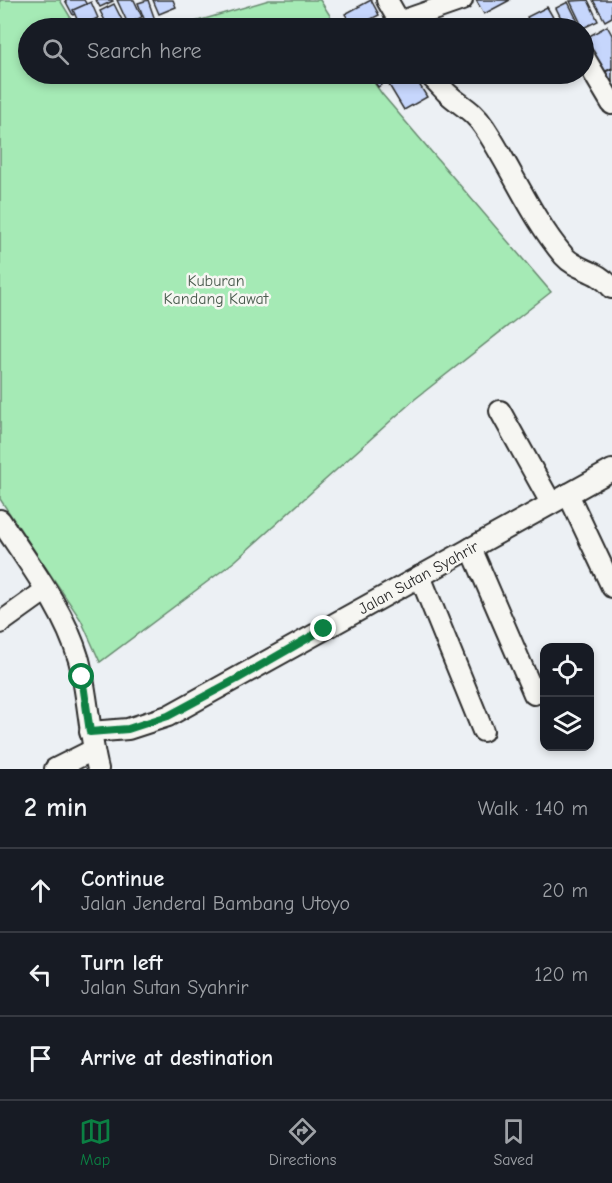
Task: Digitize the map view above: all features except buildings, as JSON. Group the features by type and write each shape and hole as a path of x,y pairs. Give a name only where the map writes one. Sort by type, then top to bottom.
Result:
{"street":[{"path":"387,0 397,18"},
{"path":"418,18 462,0"},
{"path":"594,74 612,104"},
{"path":"438,84 470,109 484,127 536,215 564,257 604,279 612,288"},
{"path":"500,411 560,499 612,587"},
{"name":"Jalan Sutan Syahrir","path":"91,741 168,716 612,470"},
{"path":"0,520 65,623 78,659 91,741 98,769"},
{"path":"471,548 534,694"},
{"path":"420,576 483,731"},
{"path":"0,623 46,590"},
{"path":"55,769 91,741"}],"green space":[{"name":"Kuburan Kandang Kawat","path":"0,0 60,0 71,18 18,18 18,84 375,84 551,292 415,399 235,561 100,662 81,620 0,499"},
{"path":"269,0 320,0 332,18 208,18"}],"route":[{"path":"82,677 90,732 128,729 168,716 324,629"}]}
